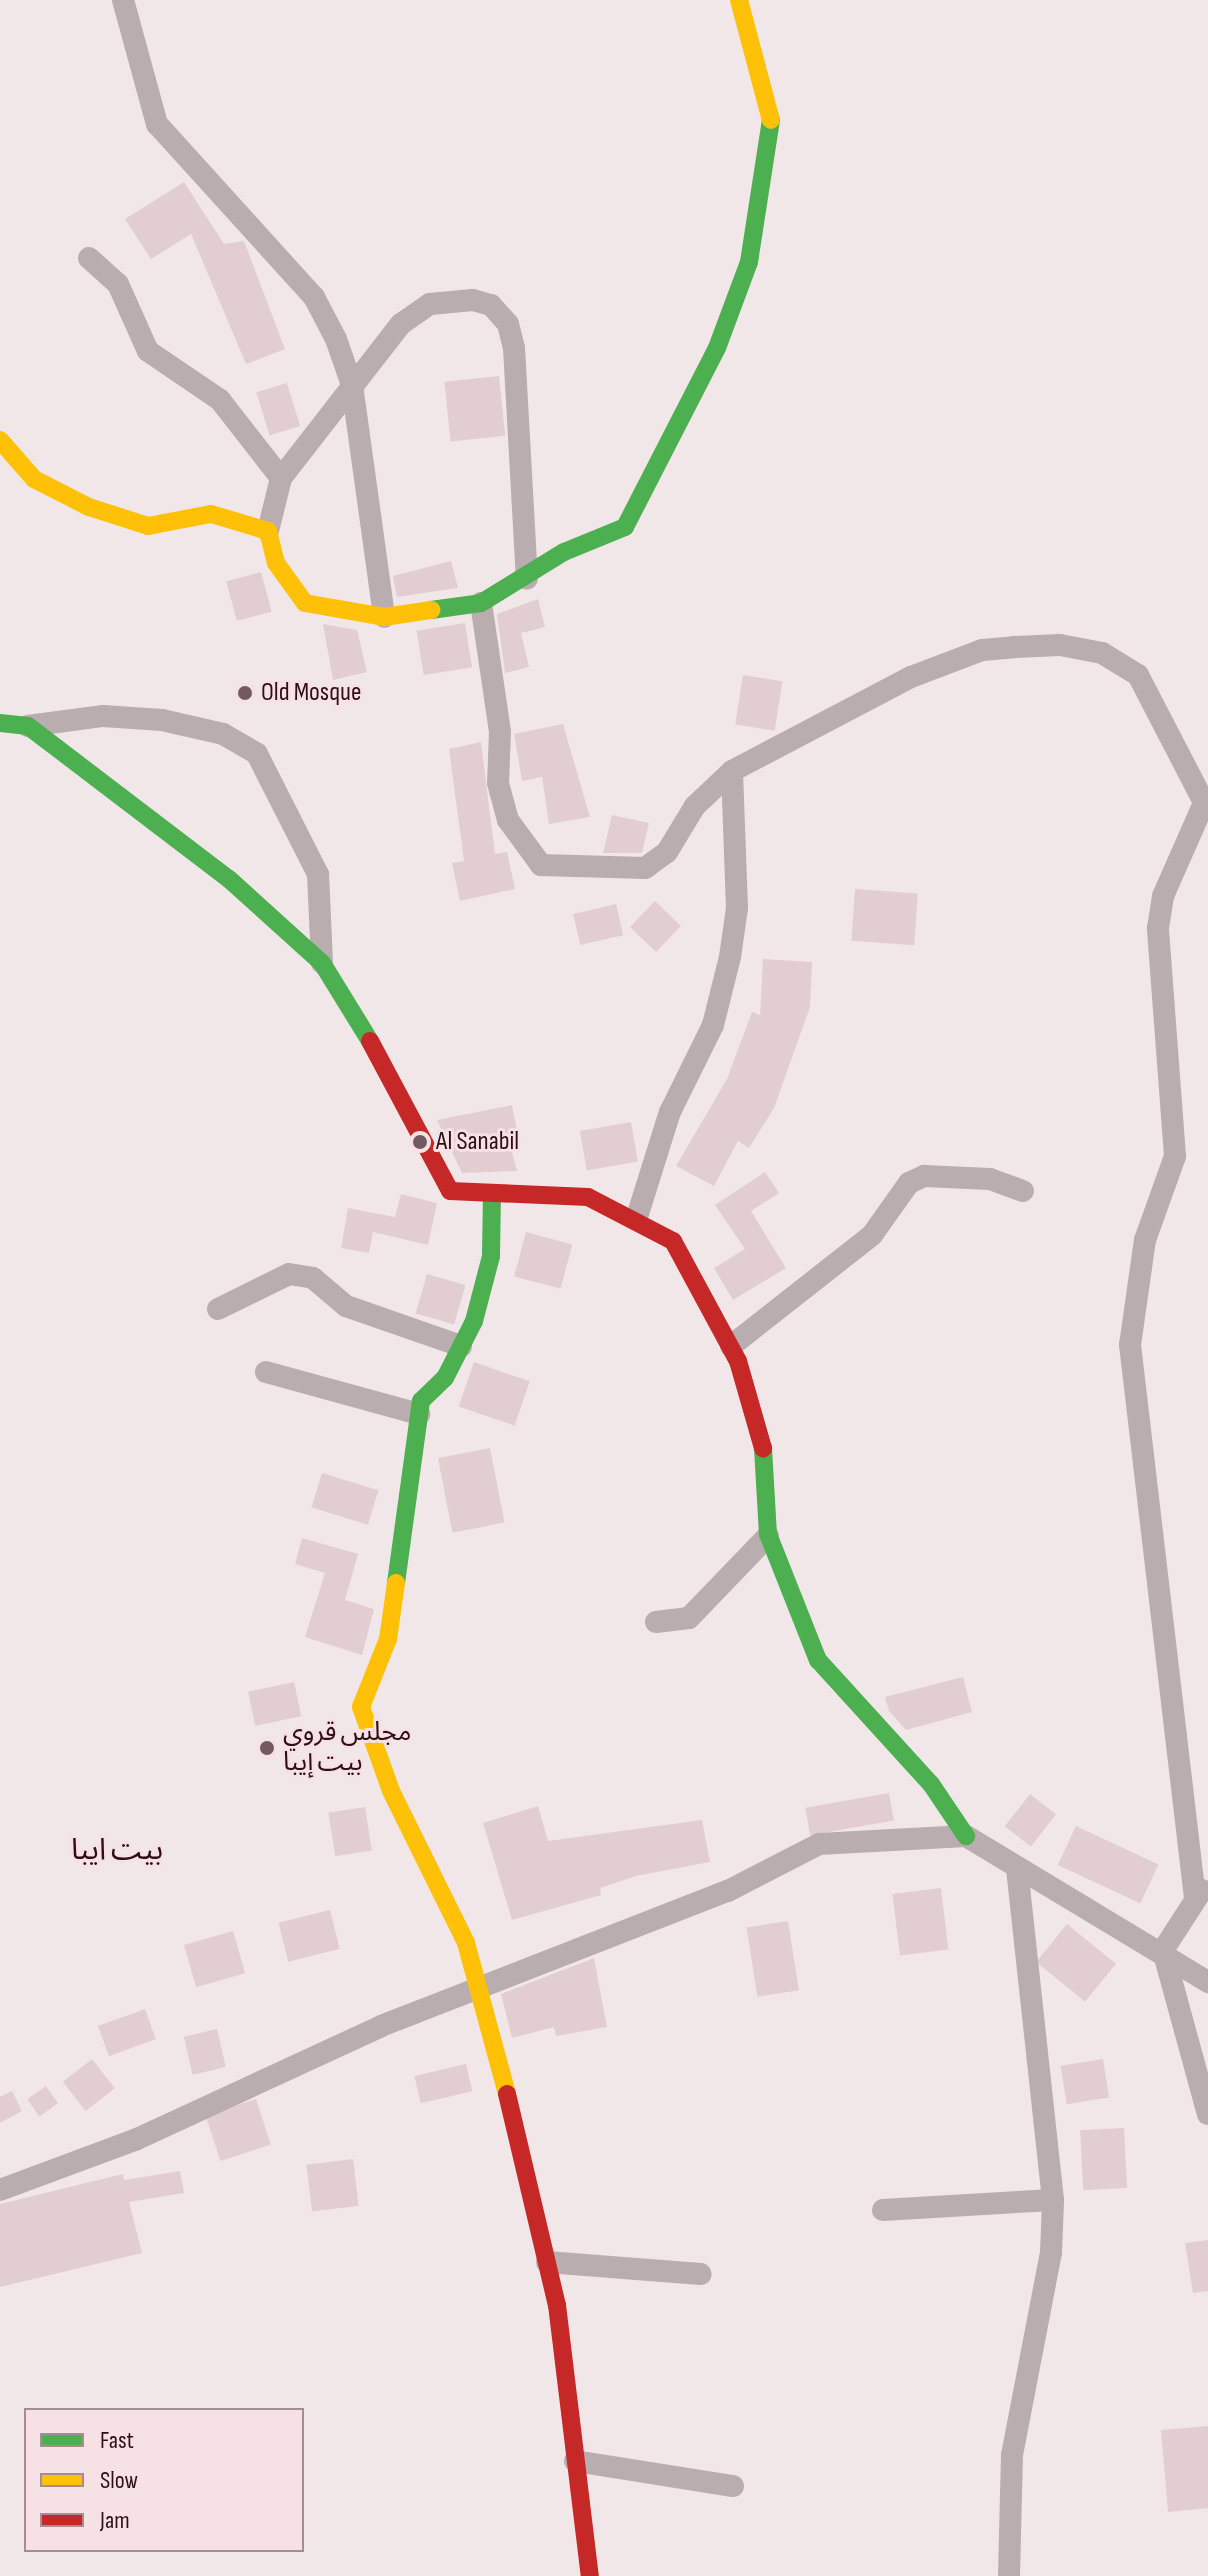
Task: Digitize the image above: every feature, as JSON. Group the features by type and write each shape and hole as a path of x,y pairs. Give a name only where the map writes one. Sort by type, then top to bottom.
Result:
{"street":[{"path":"123,0 157,124 314,297 352,385 384,617"},
{"path":"527,579 514,348 508,324 491,305 430,304 401,324 281,478 268,531 276,563 305,603 384,617 481,603 527,579 564,552 625,527 717,348 749,262 770,157 771,110 739,0"},
{"path":"89,258 118,284 148,351 220,400 281,478"},
{"path":"0,440 34,479 89,507 148,526 211,514 268,531"},
{"path":"481,603 500,732 498,783 508,820 541,865 645,868 667,852 695,806 732,771 950,660 982,650 1060,645 1102,653 1138,675 1206,806 1163,896 1158,928 1175,1156 1145,1240 1130,1345 1202,1891 1163,1950 1208,2114"},
{"path":"0,723 28,726 103,716 162,720 223,734 257,754 318,874 322,963"},
{"path":"28,726 229,879 322,963 387,1065 450,1191 588,1197 637,1217 673,1241 731,1346 765,1454 768,1536 818,1660 931,1784 966,1836 1017,1871 1163,1950 1208,1982"},
{"path":"637,1217 670,1112 713,1025 730,957 737,908 732,771"},
{"path":"731,1346 872,1235 909,1183 924,1176 990,1179 1023,1191"},
{"path":"492,1194 491,1256 461,1346 419,1414 388,1639 361,1707 391,1791 466,1943 547,2262 590,2576"},
{"path":"218,1309 289,1274 313,1278 346,1306 461,1346"},
{"path":"266,1372 419,1414"},
{"path":"656,1622 689,1618 768,1536"},
{"path":"0,2190 728,1891 819,1844 966,1836"},
{"path":"1009,2576 1012,2455 1051,2253 1053,2200 1017,1871"},
{"path":"883,2210 1053,2200"},
{"path":"547,2262 701,2274"},
{"path":"575,2461 733,2486"}],"building":[{"path":"184,182 224,244 244,241 285,349 246,364 191,234 151,259 125,219"},
{"path":"499,376 505,436 451,441 444,382"},
{"path":"287,383 300,426 270,435 256,392"},
{"path":"451,561 458,588 397,597 393,576"},
{"path":"261,572 272,612 237,621 226,581"},
{"path":"538,599 545,627 521,633 529,667 505,673 497,614"},
{"path":"465,623 472,667 424,675 417,631"},
{"path":"323,624 357,630 367,672 333,680"},
{"path":"743,675 783,681 775,731 735,724"},
{"path":"563,724 590,817 549,824 542,777 522,781 514,734"},
{"path":"481,742 495,854 507,852 515,889 460,901 452,863 464,861 449,749"},
{"path":"612,815 649,823 642,853 603,853"},
{"path":"855,889 918,893 914,945 851,941"},
{"path":"655,901 681,926 656,952 630,927"},
{"path":"616,904 623,935 580,945 573,914"},
{"path":"763,959 812,962 810,1007 774,1108 749,1148 738,1141 714,1186 676,1166 727,1079 752,1012 760,1015"},
{"path":"512,1105 518,1135 508,1137 517,1171 462,1173 437,1120"},
{"path":"631,1122 638,1161 587,1170 580,1131"},
{"path":"765,1172 779,1193 751,1211 786,1268 733,1300 714,1268 745,1249 715,1205"},
{"path":"401,1194 437,1203 428,1245 373,1232 369,1253 341,1248 348,1208 395,1217"},
{"path":"526,1232 572,1244 560,1289 514,1276"},
{"path":"427,1274 465,1285 454,1324 416,1313"},
{"path":"474,1362 530,1381 514,1426 459,1406"},
{"path":"490,1448 505,1523 452,1533 438,1458"},
{"path":"322,1473 378,1490 368,1525 311,1507"},
{"path":"302,1538 358,1554 345,1600 374,1609 362,1655 305,1637 325,1573 295,1564"},
{"path":"963,1677 972,1712 906,1730 889,1711 885,1697"},
{"path":"294,1682 301,1716 255,1726 248,1692"},
{"path":"889,1793 894,1821 810,1835 805,1808"},
{"path":"1030,1794 1056,1814 1031,1847 1005,1826"},
{"path":"538,1806 548,1841 702,1820 710,1862 636,1876 600,1888 601,1895 512,1920 483,1823"},
{"path":"365,1807 372,1850 335,1856 328,1813"},
{"path":"1076,1826 1158,1864 1140,1903 1058,1865"},
{"path":"941,1888 949,1950 900,1956 892,1894"},
{"path":"330,1910 340,1949 288,1962 279,1923"},
{"path":"788,1921 799,1990 757,1997 747,1928"},
{"path":"1067,1924 1116,1964 1085,2002 1036,1962"},
{"path":"233,1931 245,1973 196,1987 184,1945"},
{"path":"594,1958 607,2027 556,2036 554,2027 512,2038 501,1994"},
{"path":"145,2009 156,2039 109,2056 98,2026"},
{"path":"217,2029 226,2067 193,2075 184,2037"},
{"path":"92,2059 115,2088 86,2111 63,2082"},
{"path":"1103,2059 1109,2098 1067,2104 1061,2066"},
{"path":"466,2064 472,2091 421,2103 414,2076"},
{"path":"46,2086 58,2103 39,2116 27,2099"},
{"path":"12,2091 22,2111 0,2123 0,2097"},
{"path":"256,2099 271,2145 220,2161 206,2115"},
{"path":"1124,2128 1127,2188 1083,2190 1080,2130"},
{"path":"353,2159 359,2206 312,2211 306,2165"},
{"path":"180,2171 184,2193 129,2202 142,2253 0,2287 0,2204 123,2174 124,2180"},
{"path":"1208,2240 1208,2291 1193,2293 1185,2243"},
{"path":"1208,2426 1208,2508 1168,2512 1161,2430"}],"traffic: fast":[{"path":"431,610 481,603 564,552 625,527 717,348 749,262 771,120"},
{"path":"0,723 28,726 229,879 322,963 370,1041"},
{"path":"396,1583 421,1401 445,1378 474,1321 491,1256 492,1194"},
{"path":"763,1448 768,1534 818,1660 931,1784 966,1836"}],"traffic: slow":[{"path":"739,0 771,120"},
{"path":"0,440 34,479 89,507 148,526 211,514 268,531 276,563 305,603 384,617 431,610"},
{"path":"396,1583 388,1639 361,1707 391,1791 466,1943 507,2094"}],"traffic: jam":[{"path":"370,1041 450,1191 588,1197 673,1241 738,1361 763,1448"},
{"path":"507,2094 557,2305 590,2576"}],"place":[{"name":"Old Mosque","path":"245,693"},
{"name":"Al Sanabil","path":"420,1142"},
{"name":"مجلس قروي بيت إيبا","path":"267,1748"}],"district":[{"name":"بيت ايبا","path":"117,1850"}]}
